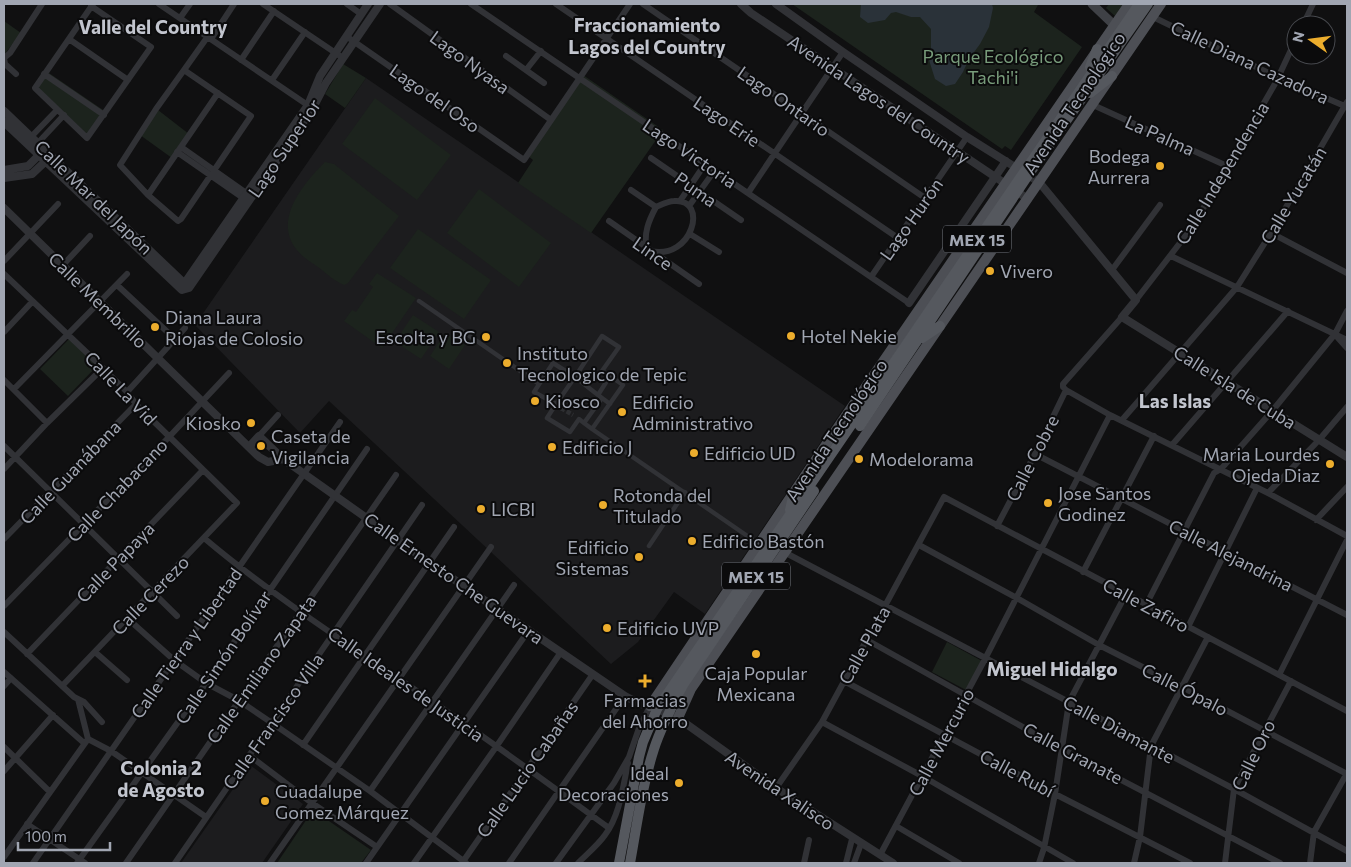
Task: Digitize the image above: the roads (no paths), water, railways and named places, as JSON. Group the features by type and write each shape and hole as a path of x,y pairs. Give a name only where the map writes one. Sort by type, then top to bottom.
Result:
{"highway":[{"name":"Avenida Tecnológico","path":"630,863 649,767 661,731 673,716 683,686 748,587 917,341 1023,171 1139,4"},
{"name":"Avenida Tecnológico","path":"1023,171 1082,100 1148,4"},
{"path":"1082,85 1097,49"},
{"path":"1082,100 1112,76"},
{"name":"Avenida Tecnológico","path":"619,863 639,757 653,708 790,514 1012,188"},
{"path":"963,246 977,238"},
{"path":"942,290 945,272"},
{"path":"917,341 940,326"},
{"path":"790,514 794,492"},
{"path":"748,587 768,577"}],"main road":[{"path":"1092,4 1114,25"},
{"name":"Avenida Tecnológico","path":"653,708 759,544 945,272 963,246 1012,188 1097,49 1129,4"},
{"name":"Avenida Tecnológico","path":"673,716 1161,4"}],"street":[{"path":"16,74 5,64 4,58 10,53 42,4"},
{"path":"159,4 310,107"},
{"path":"180,18 190,4"},
{"path":"184,70 251,116 178,221 120,165 156,109 206,39 211,39 234,4"},
{"path":"263,4 343,58"},
{"path":"347,4 361,14"},
{"name":"Lago Superior","path":"310,107 320,76 368,4"},
{"name":"Lago Superior","path":"186,287 380,4"},
{"name":"Lago Nyasa","path":"390,4 550,120"},
{"name":"Lago Victoria","path":"471,4 909,303"},
{"name":"Lago Erie","path":"556,4 898,238"},
{"path":"550,120 630,4"},
{"name":"Lago Ontario","path":"643,4 925,198"},
{"name":"Avenida Lagos del Country","path":"741,4 751,13 1028,199"},
{"name":"Avenida Lagos del Country","path":"776,4 968,137 1039,182"},
{"path":"92,5 151,47 87,138 35,88 92,5"},
{"path":"242,60 274,11"},
{"name":"Calle Diana Cazadora","path":"1152,17 1278,77 1347,105"},
{"path":"272,80 305,32"},
{"name":"Lago del Oso","path":"346,36 524,160 550,120"},
{"path":"68,39 128,80"},
{"path":"526,70 541,51"},
{"path":"748,193 843,52"},
{"path":"506,56 544,83"},
{"name":"Calle Independencia","path":"1136,300 1193,226 1286,60"},
{"path":"44,74 104,115"},
{"path":"148,194 218,93"},
{"name":"La Palma","path":"1093,105 1227,166"},
{"name":"Calle Yucatán","path":"1122,420 1237,287 1347,105"},
{"path":"32,142 58,110"},
{"name":"Calle Mar del Japón","path":"4,111 48,159 182,290 186,287"},
{"path":"32,142 64,115"},
{"name":"Calle Mar del Japón","path":"4,122 32,142"},
{"name":"Lago Hurón","path":"871,277 968,137"},
{"path":"179,150 248,198"},
{"path":"4,170 28,166 42,152"},
{"name":"Puma","path":"650,158 741,220"},
{"path":"4,178 32,174 48,159"},
{"name":"Avenida Tecnológico","path":"909,303 1006,161"},
{"path":"680,201 705,164"},
{"path":"689,206 715,170"},
{"path":"1039,182 1136,300 1122,317"},
{"path":"631,190 656,207"},
{"path":"672,201 680,201 689,206 692,209 693,217 690,234 677,248 659,253 647,248 645,234 648,221 656,207 672,201"},
{"path":"4,261 58,204"},
{"path":"1112,270 1160,206"},
{"name":"Calle Membrillo","path":"4,208 263,460 268,462 283,459"},
{"name":"Lince","path":"609,221 699,284"},
{"path":"1271,233 1347,273"},
{"path":"690,234 719,252"},
{"path":"62,265 90,236"},
{"path":"1171,256 1347,340"},
{"name":"Calle La Vid","path":"4,274 32,302 69,334 127,392 136,404 237,503"},
{"path":"14,389 101,303 127,274"},
{"path":"117,285 175,338"},
{"path":"419,301 539,384"},
{"path":"4,332 32,302"},
{"path":"1172,445 1288,311"},
{"path":"1146,605 1214,472 1220,469 1273,410 1335,334 1347,311"},
{"name":"Calle Isla de Cuba","path":"1122,317 1347,457"},
{"name":"Calle Cobre","path":"997,526 1066,390 1063,384 1122,317"},
{"path":"127,392 185,328"},
{"path":"1335,334 1347,348"},
{"path":"578,419 570,432 548,418 602,336 619,347 602,371 623,385 592,429"},
{"path":"561,408 534,392 553,364 575,377 610,404"},
{"path":"4,469 103,368"},
{"name":"Calle Chabacano","path":"4,606 229,373"},
{"path":"584,423 610,376"},
{"path":"4,380 47,423"},
{"path":"1066,390 1268,493 1347,536"},
{"name":"Calle Guanábana","path":"4,539 136,404"},
{"path":"1268,493 1319,440 1347,407"},
{"name":"Calle Mercurio","path":"880,855 985,659 1110,414"},
{"path":"573,415 759,544"},
{"path":"249,447 278,416"},
{"name":"Calle Tierra y Libertad","path":"32,863 340,422"},
{"name":"Calle Ernesto Che Guevara","path":"259,436 283,459 430,563 625,696 653,708"},
{"path":"1083,572 1154,436"},
{"path":"4,446 177,616"},
{"name":"Calle Simón Bolívar","path":"81,862 367,449"},
{"name":"Calle Alejandrina","path":"1035,454 1347,615"},
{"name":"Calle Papaya","path":"28,654 203,470"},
{"name":"Calle Emiliano Zapata","path":"126,863 396,475"},
{"path":"1316,520 1347,487"},
{"path":"1188,627 1257,488"},
{"path":"649,546 684,492"},
{"name":"Calle Zafiro","path":"944,497 1347,711"},
{"name":"Calle Plata","path":"776,788 822,722 944,497"},
{"name":"Calle Cerezo","path":"62,686 237,503"},
{"name":"Calle Francisco Villa","path":"175,863 422,505"},
{"path":"303,745 454,527"},
{"name":"Calle Ideales de Justicia","path":"204,538 239,567 528,768 609,828"},
{"path":"1279,675 1347,540"},
{"name":"Calle Ópalo","path":"918,545 1099,645 1347,773"},
{"path":"270,863 491,547"},
{"name":"Calle Diamante","path":"784,552 1234,789 1347,851"},
{"path":"370,791 514,584"},
{"path":"1039,863 1055,794 1069,702 1126,594"},
{"path":"127,618 174,660 206,683 238,700 370,791 464,863"},
{"path":"366,863 529,630"},
{"path":"4,632 62,686 84,702 102,722"},
{"path":"1134,863 1140,837 1151,746 1208,637"},
{"name":"Calle Granate","path":"867,640 1062,749 1280,863"},
{"path":"95,652 127,680"},
{"path":"414,863 561,652"},
{"path":"4,672 52,715 86,741 111,751 206,817"},
{"name":"Calle Lucio Cabañas","path":"464,863 593,674"},
{"path":"4,686 11,678"},
{"name":"Calle Rubí","path":"844,681 1055,794 1190,863"},
{"name":"Calle Oro","path":"1225,863 1234,789 1291,681"},
{"path":"509,863 625,696"},
{"path":"4,857 86,741 76,698"},
{"path":"578,863 605,835 614,818 629,757 639,728 653,708"},
{"name":"Avenida Xalisco","path":"653,708 673,716 852,839 893,863"},
{"path":"4,770 52,715"},
{"path":"822,722 922,776 1073,863"},
{"path":"4,747 50,792"},
{"path":"250,756 312,803 377,847"},
{"path":"556,863 592,815 629,757"},
{"path":"1310,863 1314,832 1347,773"},
{"path":"27,824 81,862"},
{"path":"896,826 959,863"},
{"path":"846,863 852,839"},
{"path":"804,863 809,840"},
{"path":"854,863 861,844"}],"tunnel":[{"path":"561,408 573,415"}],"place":[{"name":"Bodega Aurrera","path":"1160,166"},
{"name":"Vivero","path":"990,271"},
{"name":"Diana Laura Riojas de Colosio","path":"155,327"},
{"name":"Hotel Nekie","path":"791,336"},
{"name":"Escolta y BG","path":"486,337"},
{"name":"Instituto Tecnologico de Tepic","path":"507,363"},
{"name":"Kiosco","path":"535,401"},
{"name":"Edificio Administrativo","path":"622,412"},
{"name":"Kiosko","path":"251,423"},
{"name":"Caseta de Vigilancia","path":"261,446"},
{"name":"Edificio J","path":"552,447"},
{"name":"Edificio UD","path":"694,453"},
{"name":"Modelorama","path":"859,459"},
{"name":"Maria Lourdes Ojeda Diaz","path":"1330,464"},
{"name":"Jose Santos Godinez","path":"1048,503"},
{"name":"Rotonda del Titulado","path":"603,505"},
{"name":"LICBI","path":"481,509"},
{"name":"Edificio Bastón","path":"692,541"},
{"name":"Edificio Sistemas","path":"639,557"},
{"name":"Edificio UVP","path":"607,628"},
{"name":"Caja Popular Mexicana","path":"756,654"},
{"name":"Farmacias del Ahorro","path":"645,681"},
{"name":"Ideal Decoraciones","path":"679,783"},
{"name":"Guadalupe Gomez Márquez","path":"265,801"}],"district":[{"name":"Valle del Country","path":"153,26"},
{"name":"Fraccionamiento Lagos del Country","path":"647,35"},
{"name":"Las Islas","path":"1175,400"},
{"name":"Miguel Hidalgo","path":"1052,668"},
{"name":"Colonia 2 de Agosto","path":"161,778"}],"park label":[{"name":"Parque Ecológico Tachi'i","path":"993,66"}]}
